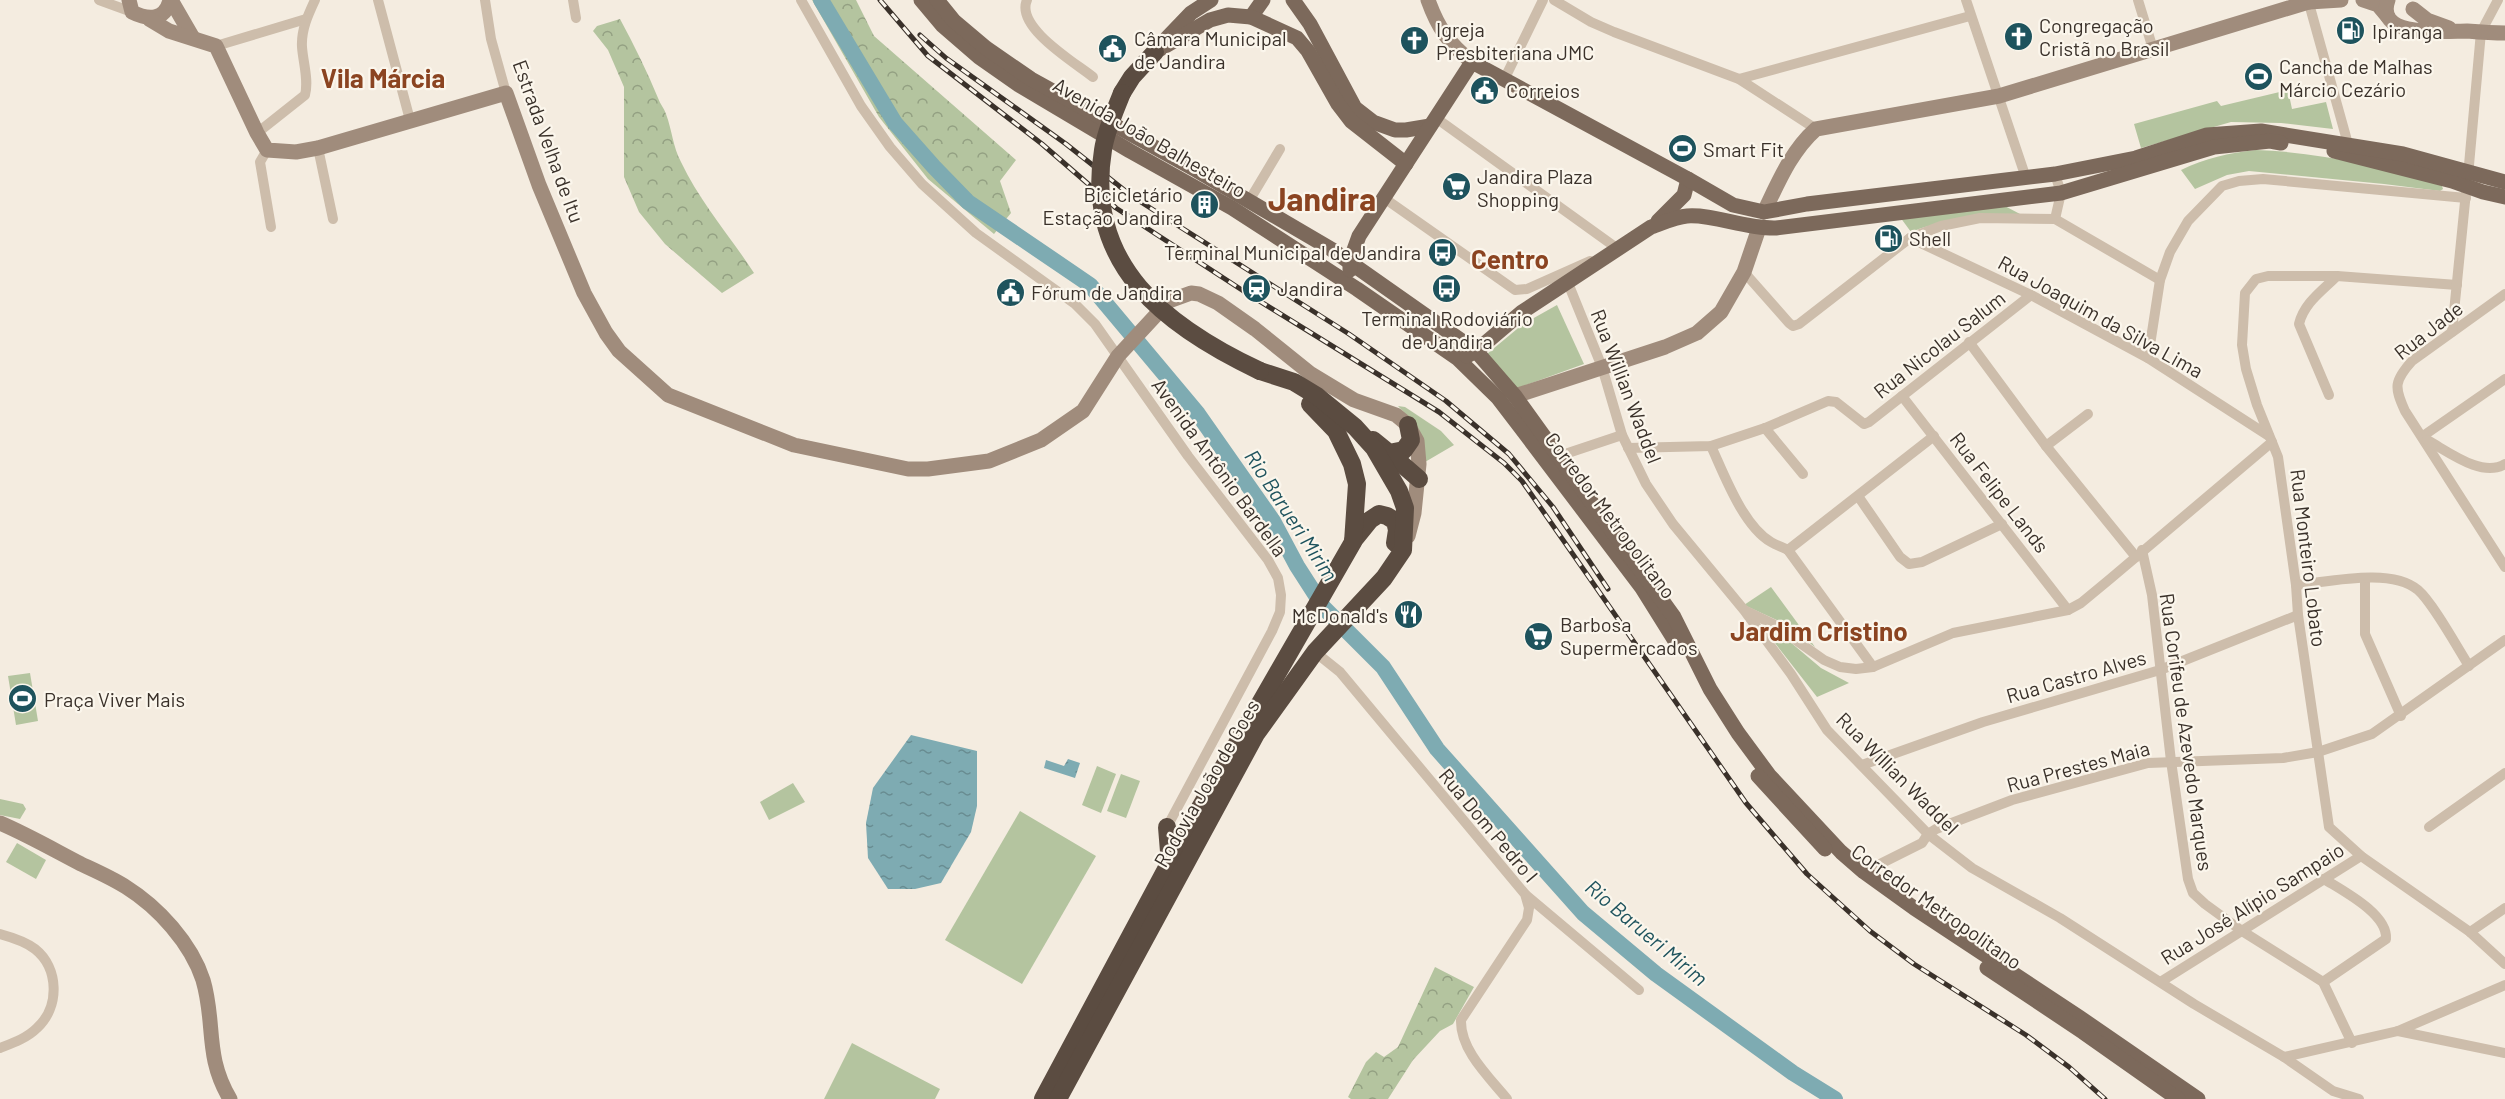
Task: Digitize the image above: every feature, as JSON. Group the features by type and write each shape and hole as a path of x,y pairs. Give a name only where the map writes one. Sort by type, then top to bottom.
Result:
{"highway":[{"path":"1155,52 1132,77 1122,93 1103,148 1100,174 1107,228 1122,263 1146,297 1170,319 1206,343 1268,374 1320,412 1336,431 1345,445 1357,484 1353,542"},
{"name":"Rodovia João de Goes","path":"1058,1099 1256,734 1321,645 1384,578 1403,550 1405,508 1399,491 1374,448 1355,427 1317,396 1294,382 1268,374"},
{"path":"1389,453 1404,450 1411,440 1408,425"},
{"path":"1355,427 1419,479"},
{"path":"1353,542 1370,520 1379,514 1387,516 1395,521 1397,530 1393,566"},
{"name":"Rodovia João de Goes","path":"1043,1099 1186,832 1353,542"},
{"path":"1305,624 1307,646 1321,645"},
{"path":"1169,822 1186,832"},
{"path":"1169,822 1170,864"}],"main road":[{"name":"Avenida João Balhesteiro","path":"921,0 949,32 979,57 1019,85 1228,206 1357,289 1457,358"},
{"name":"Avenida João Balhesteiro","path":"937,0 954,21 1031,79 1331,249 1476,351 1515,396 1674,617 1710,689 1738,733 1769,775 1841,852 1864,872"},
{"path":"1155,52 1183,21 1211,0"},
{"path":"1251,17 1263,0"},
{"path":"1293,0 1310,24 1355,108 1373,122 1395,130 1406,130 1433,122"},
{"path":"1155,52 1228,8 1251,17 1297,38 1308,51 1338,104 1351,121 1406,164"},
{"path":"1357,289 1352,280 1350,261 1359,236 1472,62 1688,178 1733,205 1764,212 1807,204 2055,174 2136,158 2207,135 2232,132 2261,130 2348,149"},
{"path":"1651,227 1688,216 1759,228 2061,193 2191,153 2231,144 2270,141 2403,154 2467,186 2505,197"},
{"path":"1457,358 1476,351 1522,312 1651,227 1684,195 1688,178"},
{"path":"2467,186 2505,182"},
{"path":"1702,218 1699,208 1701,202 1713,194"},
{"path":"1331,249 1359,236"},
{"name":"Corredor Metropolitano","path":"1457,358 1498,398 1642,588 1669,630 1724,729 1776,799 1808,832 1869,888 2178,1099"},
{"path":"1808,832 1848,865 1864,872 2198,1099"}],"street":[{"path":"99,0 130,6 169,31 216,46 306,19"},
{"path":"149,19 161,15 170,0"},
{"path":"170,0 193,38"},
{"path":"257,133 305,95 306,80 302,43 306,19 315,0"},
{"path":"378,0 410,120"},
{"name":"Estrada Velha de Itu","path":"485,0 491,39 506,93 539,185 584,293 606,333 619,351 668,394 794,445 908,469 928,469 989,460 1041,440 1083,411 1120,353 1169,301 1191,293 1199,294 1218,303 1311,374 1354,400 1396,414 1408,425"},
{"path":"573,0 576,18"},
{"name":"Avenida Antônio Bardella","path":"801,0 861,106 890,147 922,184 976,233 1075,304 1095,324 1120,353 1188,456 1267,558 1278,578 1281,595 1280,612 1260,656 1169,822"},
{"path":"1028,0 1027,20 1034,30 1093,77"},
{"path":"1428,0 1441,30 1453,46 1472,62"},
{"path":"1504,80 1543,0"},
{"path":"1554,0 1591,22 1614,32 1739,79 1816,129"},
{"path":"1966,0 2026,178"},
{"path":"2139,0 2153,49"},
{"path":"1764,212 1794,154 1816,129 1999,96 2311,1 2340,0"},
{"path":"2363,0 2378,5 2388,18 2403,28 2433,33 2505,33"},
{"path":"2388,0 2386,7 2388,18"},
{"path":"2452,332 2481,32 2498,0"},
{"path":"2311,1 2348,149"},
{"path":"2403,28 2412,19 2408,4"},
{"path":"2408,4 2427,20 2458,32"},
{"path":"1739,79 1970,16"},
{"path":"216,46 267,150"},
{"path":"267,150 296,152 318,148 506,93"},
{"path":"1433,122 1618,249"},
{"path":"318,148 333,219"},
{"path":"1249,201 1280,149"},
{"path":"267,150 260,162 271,227"},
{"path":"2055,174 2061,193 2055,219"},
{"path":"2148,358 2160,280 2170,252 2188,221 2222,186 2239,181 2264,179 2298,182 2467,186"},
{"path":"1384,198 1515,290 1527,289 1618,249"},
{"path":"1996,199 2030,217"},
{"path":"1744,272 1793,326 1799,324 1910,238 1941,226 1980,218 2030,217 2055,219 2160,280"},
{"path":"1515,396 1665,346 1697,333 1720,312 1744,272 1759,228"},
{"name":"Rua Joaquim da Silva Lima","path":"1910,238 2031,295 2148,358 2270,439"},
{"name":"Rua Monteiro Lobato","path":"2457,285 2337,276 2268,276 2256,279 2245,293 2242,345 2246,369 2257,405 2278,457 2329,827 2361,856 2470,932 2505,964"},
{"path":"2329,395 2299,324 2302,312 2337,276"},
{"name":"Rua Willian Waddel","path":"1568,283 1602,367 1622,435 1646,484 1662,508 1744,610 1791,674 1827,730 1928,834 1972,868 2060,918 2162,981 2194,1004 2284,1057 2333,1091 2359,1099"},
{"name":"Rua Jade","path":"2424,438 2405,411 2398,395 2396,384 2400,374 2412,361 2505,294"},
{"name":"Rua Nicolau Salum","path":"1765,428 1828,401 1836,402 1864,424 1869,422 2031,295"},
{"name":"Rua Corifeu de Azevedo Marques","path":"1969,342 2046,446 2139,553 2152,595 2171,761 2188,879 2193,893 2242,931 2323,982"},
{"path":"2424,438 2505,379"},
{"name":"Rua Felipe Lands","path":"1902,396 2068,610"},
{"path":"2046,446 2088,414"},
{"path":"1403,550 1414,513 1419,479 1417,441 1408,425"},
{"path":"1628,448 1711,446 1765,428 1803,474"},
{"path":"1565,454 1622,435"},
{"path":"1788,550 1934,436"},
{"path":"2424,438 2480,468 2496,470 2505,464"},
{"path":"2424,438 2505,567"},
{"path":"1744,610 1773,624 1824,660 1840,667 1856,669 1873,667 1953,633 2068,610 2081,603 2270,439"},
{"path":"1711,446 1726,480 1755,529 1769,542 1788,550 1873,667"},
{"path":"1858,496 1900,556 1910,564 1922,562 2002,524"},
{"path":"2296,585 2365,578 2395,580 2417,589 2469,666"},
{"path":"2365,578 2365,634 2401,716"},
{"name":"Rua Castro Alves","path":"1862,765 1983,722 2160,670 2298,615"},
{"name":"Rua Prestes Maia","path":"1864,872 1922,843 1928,834 1936,829 2012,801 2128,768 2171,761 2283,758 2318,752 2372,734 2401,716 2444,682 2505,640"},
{"name":"Rua Dom Pedro I","path":"1321,645 1340,672 1525,894 1529,908 1527,920 1461,1020 1461,1032 1474,1059 1507,1099"},
{"path":"2429,827 2505,773"},
{"path":"0,823 35,838 129,888 157,911 169,925 186,947 202,979 213,1060 230,1099"},
{"name":"Rua José Alípio Sampaio","path":"2162,981 2361,856"},
{"path":"2324,879 2370,910 2383,923 2387,932 2386,939 2323,982 2352,1043"},
{"path":"1525,894 1638,990"},
{"path":"2470,932 2505,909"},
{"path":"0,934 25,943 41,955 50,968 54,984 45,1020 32,1032 0,1048"},
{"path":"2284,1057 2398,1031 2505,985"},
{"path":"2398,1031 2505,1053"}],"green space":[{"path":"812,0 856,0 874,36 1016,160 1000,181 1011,213 994,234 928,179 879,117"},
{"path":"620,19 665,112 681,162 706,205 754,273 722,293 665,244 639,212 624,177 624,87 608,50 593,31 597,26"},
{"path":"2288,90 2292,109 2326,102 2333,129 2281,123 2231,122 2141,148 2134,124 2217,101 2221,106"},
{"path":"2256,150 2326,157 2372,165 2440,180 2443,189 2440,191 2249,171 2227,175 2195,189 2181,170 2217,157"},
{"path":"2001,204 2020,214 1951,221 1911,232 1900,217"},
{"path":"1557,305 1584,364 1515,389 1487,354 1523,324"},
{"path":"1398,406 1405,407 1441,431 1454,445 1425,462 1415,424"},
{"path":"1771,587 1815,647 1781,622 1744,605"},
{"path":"1765,625 1770,625 1821,668 1849,683 1817,697 1764,629"},
{"name":"Praça Viver Mais","path":"30,673 38,721 16,725 8,676"},
{"path":"1097,766 1116,774 1101,813 1082,805"},
{"path":"1121,774 1140,781 1126,818 1107,811"},
{"path":"793,783 805,802 769,820 760,802"},
{"path":"0,799 23,804 26,809 20,819 0,815"},
{"path":"1020,811 1096,856 1022,984 945,940"},
{"path":"17,843 46,860 36,879 6,862"},
{"path":"1435,967 1474,987 1453,1024 1440,1031 1413,1060 1388,1099 1351,1099 1348,1097 1366,1062 1376,1052 1384,1057 1398,1047"},
{"path":"852,1043 940,1089 935,1099 824,1099"}],"water":[{"path":"911,735 977,751 977,806 971,832 941,883 915,889 888,889 868,858 866,823 873,788"},
{"path":"1068,759 1080,763 1075,778 1044,768 1046,760 1064,766"}],"waterway":[{"name":"Rio Barueri Mirim","path":"821,0 895,123 934,167 968,202 1090,285 1198,414 1273,521 1297,566 1324,608 1383,667 1437,749 1583,913 1656,974 1793,1073 1835,1099"}],"railway":[{"path":"880,0 928,56 1042,144 1116,208 1245,292 1439,412 1504,463 1522,481 1746,803 1807,874 1870,931 1914,964 2026,1035 2069,1067 2105,1099"},
{"path":"920,35 946,58 1066,144 1133,197 1349,334 1446,401 1509,454 1553,507 1608,589"}],"place":[{"name":"Ipiranga","path":"2351,31"},
{"name":"Congregação Cristã no Brasil","path":"2018,36"},
{"name":"Igreja Presbiteriana JMC","path":"1415,41"},
{"name":"Câmara Municipal de Jandira","path":"1113,49"},
{"name":"Cancha de Malhas Márcio Cezário","path":"2258,77"},
{"name":"Correios","path":"1485,90"},
{"name":"Smart Fit","path":"1682,149"},
{"name":"Jandira Plaza Shopping","path":"1456,187"},
{"name":"Bicicletário Estação Jandira","path":"1204,205"},
{"name":"Shell","path":"1888,238"},
{"name":"Terminal Municipal de Jandira","path":"1442,252"},
{"name":"Jandira","path":"1256,288"},
{"name":"Terminal Rodoviário de Jandira","path":"1447,288"},
{"name":"Fórum de Jandira","path":"1010,292"},
{"name":"McDonald's","path":"1409,615"},
{"name":"Barbosa Supermercados","path":"1539,636"},
{"name":"Praça Viver Mais","path":"23,699"}],"district":[{"name":"Vila Márcia","path":"383,77"},
{"name":"Jandira","path":"1322,198"},
{"name":"Centro","path":"1510,258"},
{"name":"Jardim Cristino","path":"1819,630"}]}
